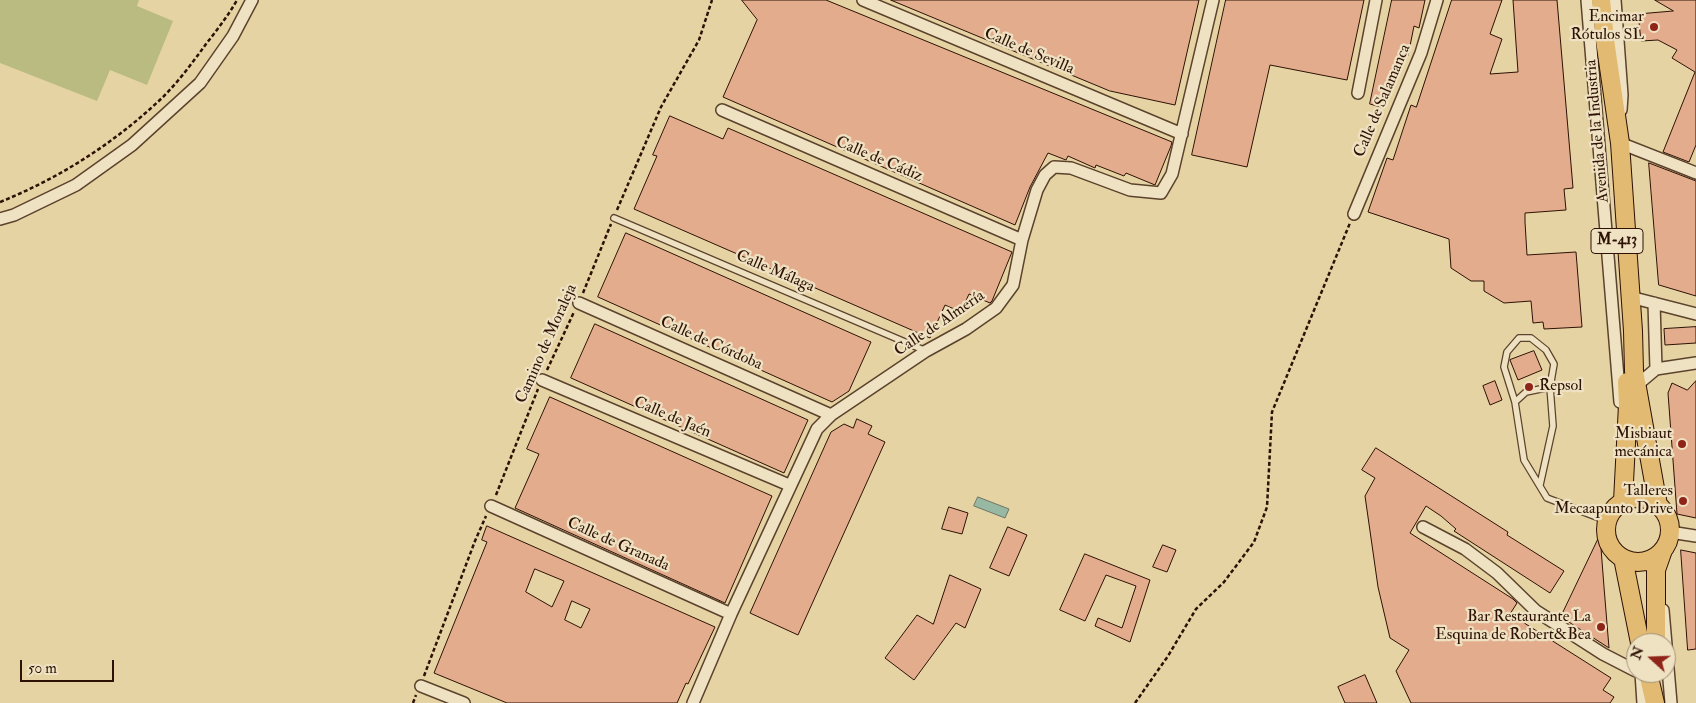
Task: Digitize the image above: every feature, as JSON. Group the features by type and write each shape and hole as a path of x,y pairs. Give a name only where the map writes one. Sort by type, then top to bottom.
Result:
{"main road":[{"name":"Avenida de la Industria","path":"1602,0 1605,40 1620,144 1634,371 1658,505"},
{"name":"Avenida de la Industria","path":"1605,40 1605,97 1628,406 1623,501"},
{"path":"1658,505 1647,499 1635,498 1623,501 1613,509 1607,521 1606,533 1610,545 1623,558 1641,562 1662,555"},
{"name":"M-413","path":"1658,505 1666,514 1670,532"},
{"path":"1656,633 1656,570 1670,532"},
{"path":"1623,558 1638,633"},
{"path":"1651,683 1656,703"},
{"path":"1656,703 1657,683"}],"street":[{"path":"0,219 14,215 76,185 132,145 200,83 233,36 252,0"},
{"name":"Calle de Sevilla","path":"863,0 1182,134"},
{"name":"Calle de Almería","path":"693,703 731,614 816,429 831,415 876,387 926,351 966,329 996,308 1013,285 1022,240 1037,190 1045,175 1054,167 1070,168 1130,190 1161,193 1172,174 1213,0"},
{"path":"1358,92 1376,0"},
{"name":"Calle de Salamanca","path":"1354,214 1421,53 1437,0"},
{"name":"Avenida de la Industria","path":"1587,0 1620,400 1626,442"},
{"name":"Avenida de la Industria","path":"1615,0 1622,95 1620,144"},
{"name":"Calle de Cádiz","path":"722,110 1022,240"},
{"path":"1620,144 1696,173"},
{"path":"1630,297 1696,314"},
{"name":"Calle de Córdoba","path":"579,303 831,415"},
{"path":"1654,303 1656,369"},
{"path":"1637,385 1656,369 1696,363"},
{"name":"Calle de Jaén","path":"542,380 790,485"},
{"name":"Calle de Granada","path":"491,506 731,614"},
{"path":"1424,527 1464,549 1497,573 1536,611 1603,654 1626,666"},
{"path":"1670,532 1696,536"},
{"path":"1662,555 1661,592 1671,703"},
{"path":"1642,683 1643,703"},
{"path":"421,686 464,703"}],"lane":[{"name":"Calle Málaga","path":"614,218 926,351"},
{"path":"1540,485 1552,426 1550,387 1554,364 1546,350 1531,338 1519,338 1506,352 1504,366 1515,402 1524,460 1547,498 1607,521"},
{"path":"1515,402 1526,392 1550,387"}],"path":[{"path":"0,202 55,177 120,135 176,82 231,12 237,0"},
{"name":"Camino de Moraleja","path":"413,703 475,541 542,380 579,303 662,107 699,40 712,0"},
{"path":"1135,703 1168,656 1196,609 1224,582 1254,542 1267,507 1272,412 1354,214"}],"green space":[{"path":"0,0 139,0 137,6 173,21 147,85 110,70 97,101 0,63"}],"shaded area":[{"path":"978,497 1009,509 1005,518 974,506"}],"building":[{"path":"742,0 826,0 1172,142 1171,146 1155,185 1126,173 1124,176 1096,165 1095,168 1068,156 1066,160 1048,153 1030,187 1015,225 723,97 757,20"},
{"path":"891,0 1199,0 1175,105 1110,91"},
{"path":"1226,0 1364,0 1347,80 1270,65 1247,167 1192,155"},
{"path":"1392,0 1425,0 1419,28 1414,26 1408,56 1401,55 1395,84 1389,83 1384,108 1370,104"},
{"path":"1452,0 1502,0 1490,34 1502,39 1490,74 1518,72 1513,0 1557,0 1573,188 1564,189 1566,210 1525,213 1527,255 1576,252 1582,327 1544,329 1543,322 1533,323 1531,301 1504,303 1484,291 1484,281 1471,281 1451,268 1449,239 1368,212 1387,158 1393,160 1411,105 1416,107"},
{"path":"1655,0 1696,0 1696,145 1689,162 1663,152 1695,72 1672,58 1677,50 1658,40 1641,41 1638,14 1673,11"},
{"path":"670,116 723,139 728,128 1012,252 992,301 990,303 969,294 961,312 945,305 930,338 634,209 657,156 653,155"},
{"path":"1649,163 1696,181 1696,296 1659,285"},
{"path":"626,233 871,342 849,391 832,402 598,297"},
{"path":"595,324 808,420 784,473 571,378"},
{"path":"1696,327 1696,343 1665,345 1664,329"},
{"path":"1534,351 1542,370 1518,380 1510,360"},
{"path":"1495,381 1502,400 1490,405 1483,386"},
{"path":"1696,381 1696,518 1677,514 1668,393 1672,383 1687,390"},
{"path":"550,397 772,496 725,603 515,508 539,454 527,449"},
{"path":"857,419 872,426 868,434 885,442 798,635 750,613 831,432 844,424 853,428"},
{"path":"1376,448 1508,532 1507,535 1564,571 1550,593 1454,531 1456,529 1426,506 1410,533 1513,599 1517,603 1510,614 1611,678 1603,690 1614,697 1610,703 1411,703 1396,671 1409,650 1390,638 1378,587 1365,496 1375,478 1362,470"},
{"path":"949,507 968,513 962,534 942,529"},
{"path":"487,526 715,627 677,703 507,703 434,673 487,542 482,540","holes":["535,569 564,581 552,607 526,592","572,601 590,609 581,628 565,620"]},
{"path":"1008,527 1027,535 1009,576 990,568"},
{"path":"1600,535 1604,587 1609,648 1561,617"},
{"path":"1163,545 1176,550 1167,572 1153,567"},
{"path":"1681,550 1696,553 1696,649 1688,650"},
{"path":"1085,554 1150,580 1130,642 1095,626 1098,618 1122,628 1136,586 1106,575 1085,621 1060,610"},
{"path":"950,575 981,589 965,628 956,623 914,680 885,658 917,615 933,624"},
{"path":"1365,675 1377,703 1345,703 1338,687"}],"place":[{"name":"Encimar Rótulos SL","path":"1654,27"},
{"name":"Repsol","path":"1529,387"},
{"name":"Misbiaut mecánica","path":"1682,444"},
{"name":"Talleres Mecaapunto Drive","path":"1683,501"},
{"name":"Bar Restaurante La Esquina de Robert&Bea","path":"1601,627"}]}
